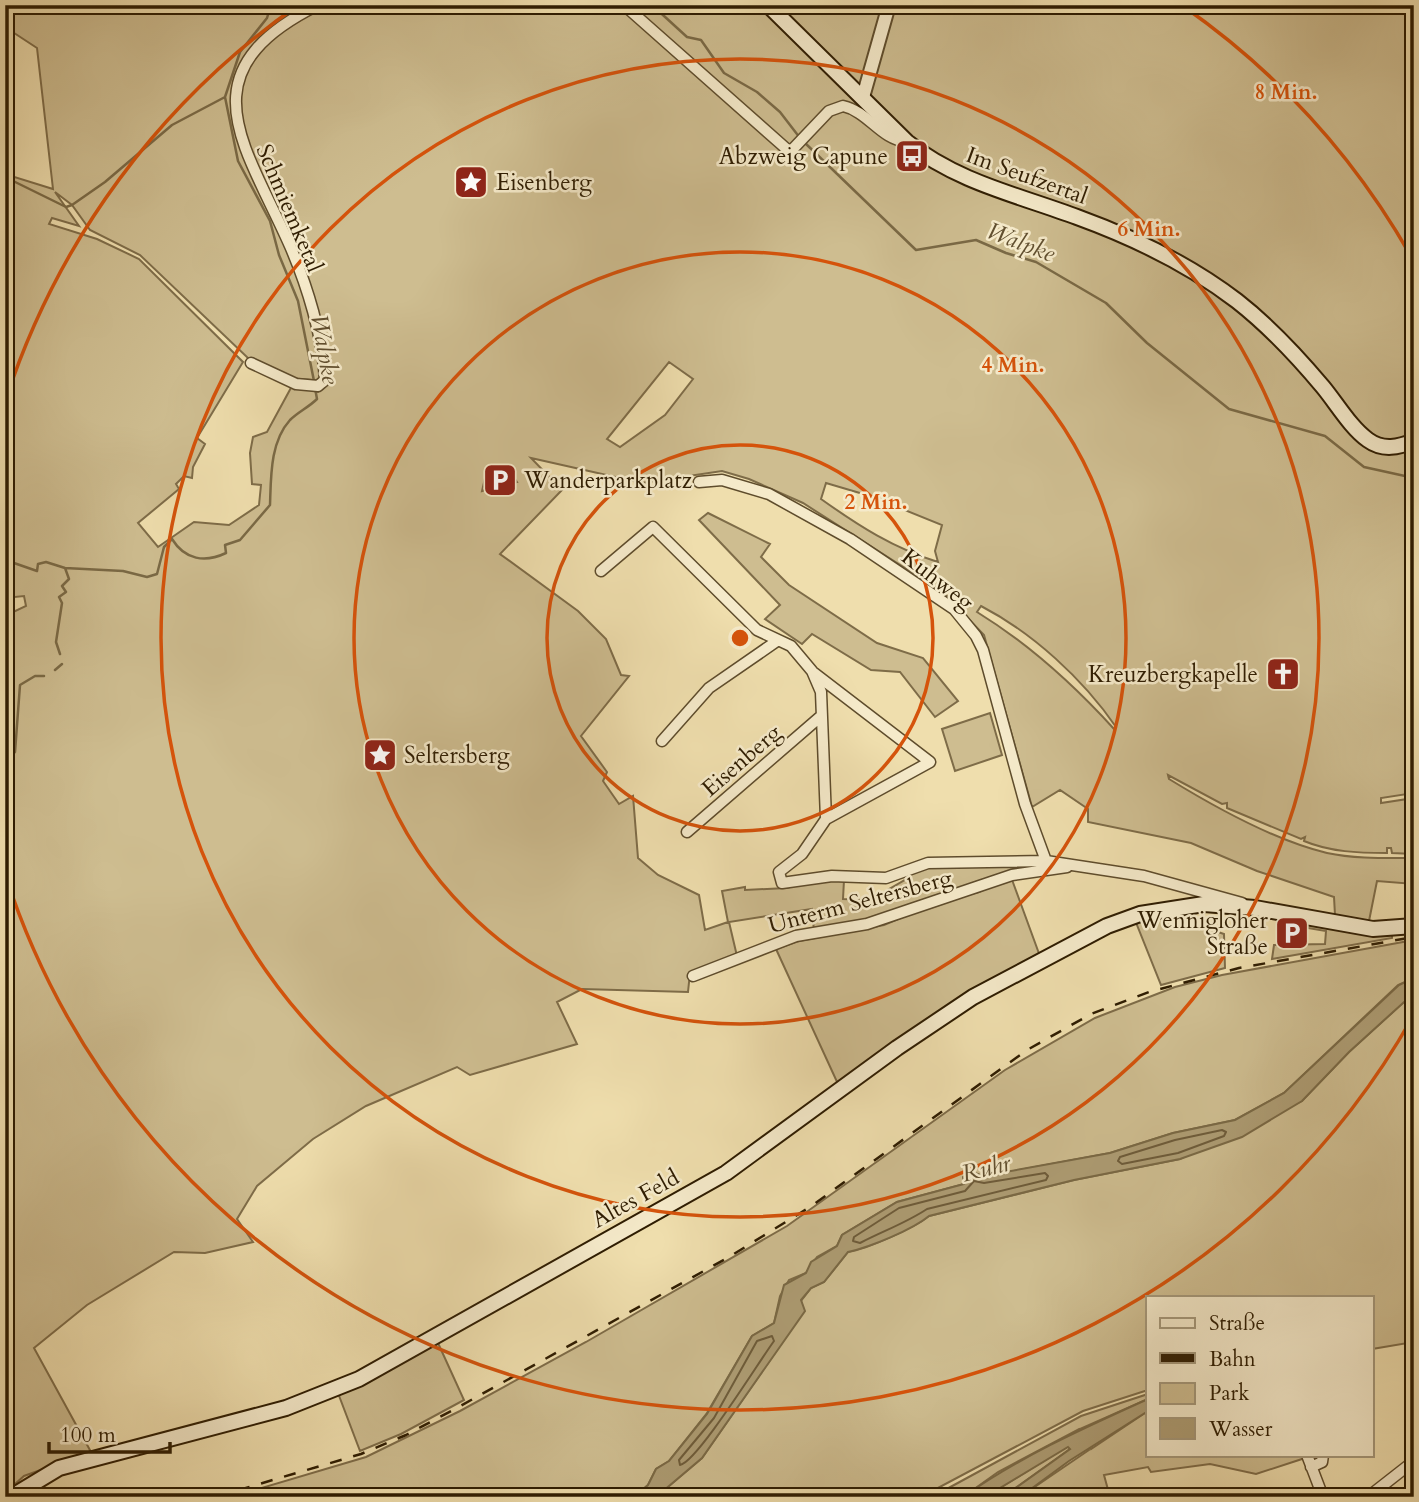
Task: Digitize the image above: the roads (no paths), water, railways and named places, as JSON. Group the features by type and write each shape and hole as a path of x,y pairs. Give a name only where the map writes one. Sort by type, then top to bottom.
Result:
{"main road":[{"name":"Im Seufzertal","path":"768,5 907,142 950,171 1080,218 1178,264 1235,300 1268,327 1368,440 1389,447 1414,441"},
{"name":"Altes Feld","path":"11,1497 59,1468 286,1408 359,1378 726,1173 897,1048 972,997 1107,926 1204,897 1373,929 1414,926"}],"street":[{"name":"Schmiemketal","path":"251,363 275,377 307,386 318,386 325,380 310,309 291,248 246,156 234,107 243,72 261,45 285,22 318,5"},
{"path":"624,5 790,152 829,111 844,106 854,108 884,135 907,142"},
{"path":"863,97 889,5"},
{"name":"Kuhweg","path":"699,482 722,480 768,494 850,539 954,609 976,636 983,650 1025,804 1046,861"},
{"path":"601,571 653,527 757,630 791,646 812,671 930,762 826,819 802,854 779,872 782,883 832,876 886,878 928,863 1046,861 1080,865 1204,897"},
{"path":"662,741 709,688 777,641"},
{"path":"812,671 821,692 826,819"},
{"name":"Eisenberg","path":"687,832 820,717"},
{"name":"Unterm Seltersberg","path":"693,976 796,936 867,924 1021,873 1080,865"},
{"path":"1307,1456 1323,1497"},
{"path":"1311,1467 1322,1462 1324,1456"},
{"path":"1368,1497 1414,1461"}],"water":[{"path":"1414,978 1414,997 1404,1002 1349,1052 1302,1101 1242,1137 1180,1159 1074,1180 929,1216 890,1237 848,1252 824,1282 811,1288 801,1300 805,1311 702,1458 656,1497 634,1497 648,1485 656,1469 669,1461 707,1414 752,1336 774,1323 784,1285 806,1273 811,1262 837,1246 842,1235 897,1202 964,1184 963,1177 973,1172 983,1176 1110,1153 1173,1133 1235,1120 1284,1093 1399,985"},
{"path":"1146,1400 1146,1412 1069,1461 1020,1497 1003,1497 1070,1449 1068,1447 985,1497 963,1497 1030,1456"}],"waterway":[{"name":"Walpke","path":"271,5 267,18 240,52 225,97 238,161 270,221 279,255 298,301 314,381"},
{"name":"Walpke","path":"652,5 687,37 701,40 724,73 757,92 780,112 800,138"},
{"path":"5,177 66,207 72,205 105,182 172,125 225,97"},
{"name":"Walpke","path":"805,143 916,250 976,240 1036,262 1106,303 1147,343 1229,409 1325,436 1364,467 1414,478"},
{"name":"Walpke","path":"5,565 14,563 37,571 38,564 46,562 65,568 123,571 147,577 157,574 164,547 172,539 183,551 196,558 211,558 226,553 225,545 240,540 270,505 275,449 290,420 317,399 315,388"},
{"path":"60,654 56,642 62,603 59,597 66,592 62,586 69,579 65,568"},
{"path":"55,670 62,664"},
{"path":"5,763 15,752 20,685 35,676 44,676"}],"railway":[{"path":"215,1497 361,1454 406,1435 453,1410 729,1257 810,1207 1027,1050 1091,1014 1149,992 1239,968 1414,937"}],"place":[{"name":"Abzweig Capune","path":"912,156"},
{"name":"Eisenberg","path":"471,182"},
{"name":"Wanderparkplatz","path":"500,480"},
{"name":"Kreuzbergkapelle","path":"1283,674"},
{"name":"Seltersberg","path":"380,755"},
{"name":"Wennigloher Straße","path":"1292,933"}],"water label":[{"name":"Ruhr","path":"986,1168"}]}
